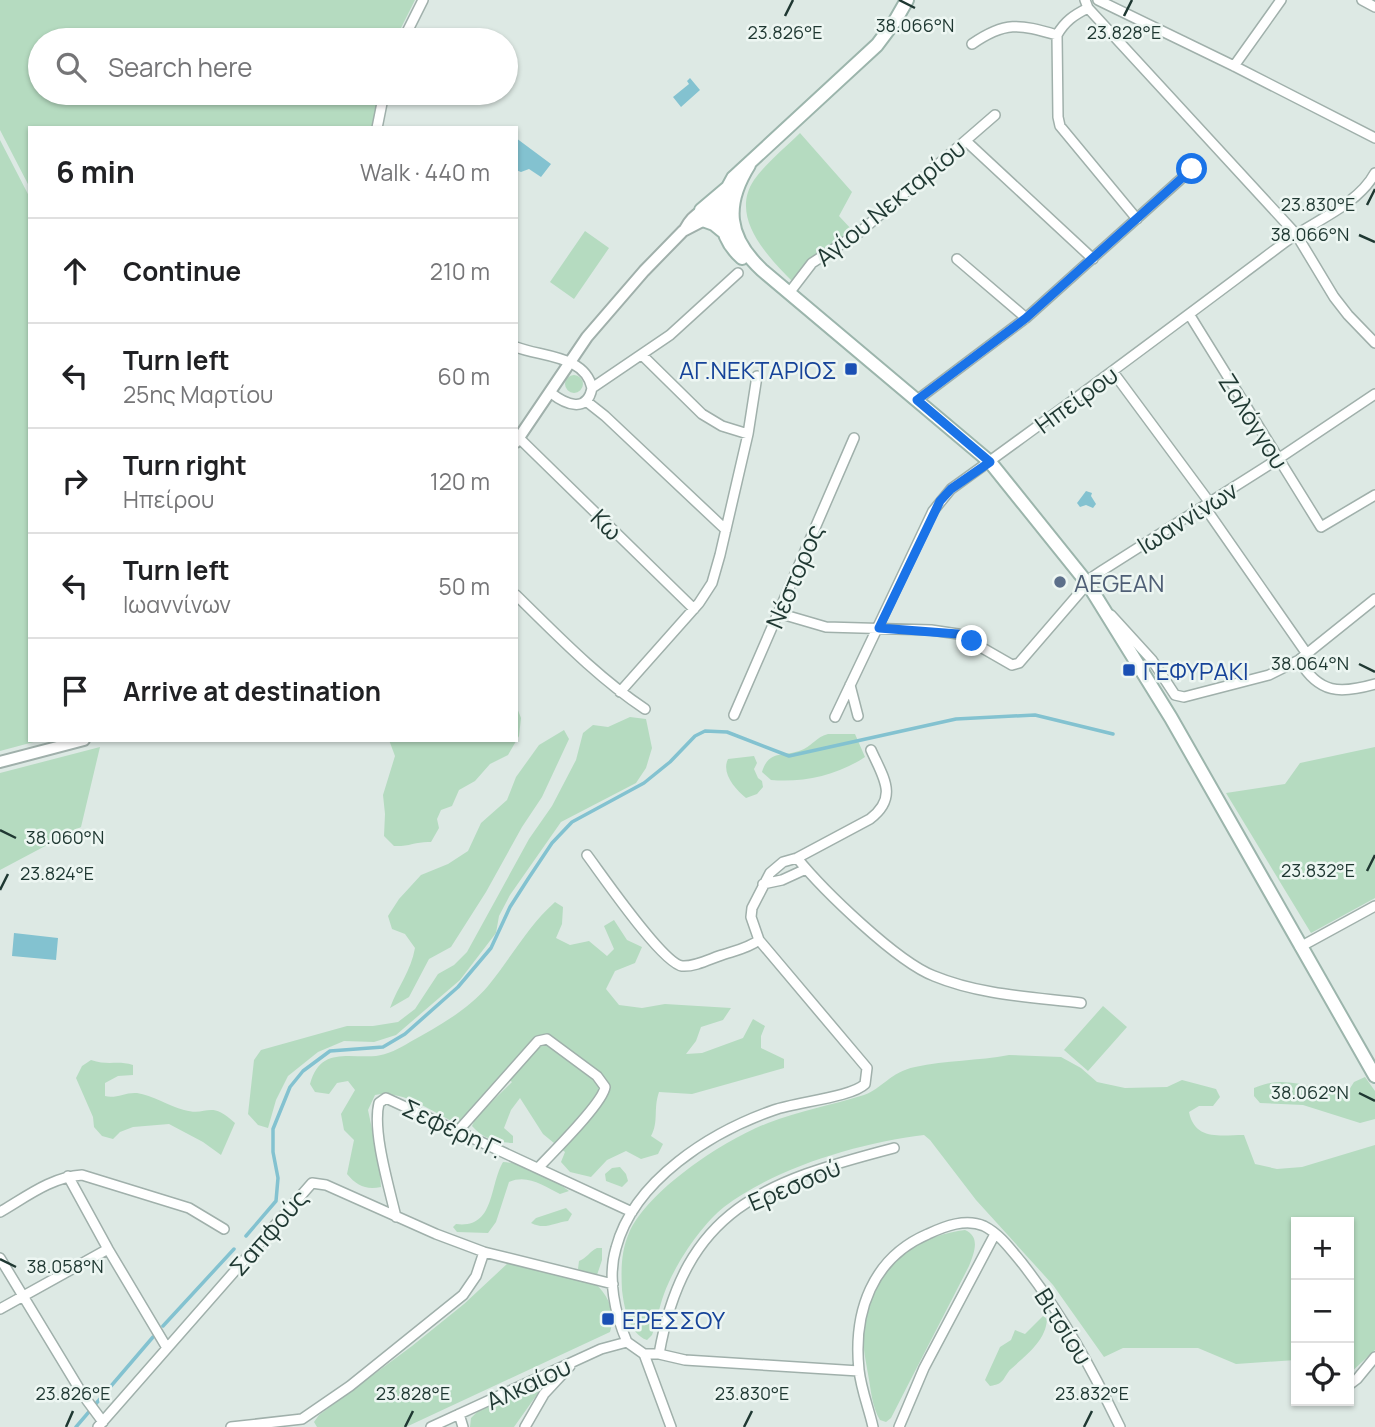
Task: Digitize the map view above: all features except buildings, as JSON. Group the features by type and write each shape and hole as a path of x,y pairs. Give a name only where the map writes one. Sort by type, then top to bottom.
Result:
{"main road":[{"path":"907,0 877,46 733,178 702,215 725,233 736,252 762,270 990,462 1088,584 1167,712 1375,1076"},
{"path":"749,164 727,211 739,243 762,270"},
{"path":"725,233 727,188"}],"street":[{"path":"408,28 423,0"},
{"path":"1098,0 1375,138"},
{"path":"1234,66 1281,0"},
{"path":"1362,0 1375,8"},
{"path":"1137,219 1060,126 1057,35 1062,25 1086,4 1296,234 1334,297 1375,343"},
{"path":"972,44 989,33 1008,26 1037,29 1057,35"},
{"path":"377,126 382,105"},
{"name":"Αγίου Νεκταρίου","path":"789,293 813,263 860,232 995,115"},
{"path":"966,141 1093,259"},
{"path":"917,400 1026,318 1192,169"},
{"name":"Ηπείρου","path":"835,717 940,501 951,489 1113,372 1296,234 1357,195 1368,185 1375,173"},
{"path":"518,440 587,337 632,284 702,215 727,211"},
{"path":"957,259 1026,318"},
{"path":"551,393 571,405 580,405 586,401 592,388 670,335 738,273"},
{"name":"Ζαλόγγου","path":"1189,314 1321,527 1375,495"},
{"path":"518,347 563,358 588,377 592,388"},
{"path":"642,355 702,414 723,426 748,433"},
{"path":"1113,372 1207,505 1303,657 1309,676 1331,689 1346,690 1375,684"},
{"path":"620,692 694,609 712,583 748,433 757,376"},
{"name":"Ιωαννίνων","path":"778,613 819,626 958,634 1012,665 1019,663 1103,570 1375,394"},
{"path":"586,401 726,530"},
{"name":"Νέστορος","path":"734,715 854,438"},
{"name":"Κω","path":"518,440 694,609"},
{"path":"518,597 582,660 645,709"},
{"path":"1106,611 1137,641 1175,695 1192,696 1269,675 1303,657 1375,599"},
{"path":"850,685 858,716"},
{"path":"0,762 76,742"},
{"path":"859,1371 685,1360 659,1354 644,1354 626,1342 618,1316 613,1284 615,1251 632,1212 659,1180 684,1158 733,1128 775,1110 852,1092 866,1084 867,1068 759,940 751,917 756,898 776,867 879,812 887,794 886,783 871,750"},
{"path":"587,855 658,948 675,964 693,965 749,947 759,940"},
{"path":"797,858 893,950 932,976 956,984 1010,994 1081,1003"},
{"path":"764,884 782,880 806,869"},
{"path":"1300,947 1375,906"},
{"path":"458,1131 538,1041 547,1039 597,1076 606,1087 594,1108 539,1167"},
{"name":"Σεφέρη Γ.","path":"396,1217 383,1159 378,1118 379,1103 386,1098 632,1212"},
{"name":"Ερεσσού","path":"659,1354 670,1305 695,1251 728,1215 752,1199 795,1178 894,1148"},
{"path":"0,1212 50,1182 82,1175 188,1208 224,1229"},
{"path":"68,1176 167,1348"},
{"name":"Σαπφούς","path":"100,1421 312,1183 326,1185 396,1217 484,1252 613,1284"},
{"path":"873,1427 859,1371 859,1325 866,1294 881,1269 905,1246 951,1224 975,1223 986,1227 995,1234 925,1368 899,1427"},
{"name":"Βιτσίου","path":"995,1234 1038,1284 1075,1338 1121,1427"},
{"path":"0,1309 108,1249"},
{"path":"231,1427 304,1418 463,1295 476,1276 484,1252"},
{"path":"0,1258 100,1421"},
{"name":"Αλκαίου","path":"431,1427 601,1349 626,1342"},
{"path":"644,1354 671,1427"},
{"path":"1354,1380 1375,1357"},
{"path":"525,1427 544,1394 574,1362"},
{"path":"459,1414 463,1427"}],"green space":[{"path":"0,0 415,0 401,28 28,28 28,105 376,105 373,126 28,126 28,184 0,130"},
{"path":"800,133 852,192 839,216 853,231 811,258 793,282 763,248 749,222 746,208 747,194 754,180"},
{"path":"0,140 28,194 28,742 34,742 0,751"},
{"path":"585,231 609,248 574,299 550,282"},
{"path":"574,375 580,378 583,384 580,390 574,393 568,390 565,384 568,378"},
{"path":"518,710 521,718 518,738"},
{"path":"630,717 646,719 652,748 646,768 636,783 561,822 510,895 499,916 496,933 460,980 396,1035 374,1042 344,1041 318,1052 288,1076 276,1100 268,1128 258,1125 248,1114 254,1060 261,1050 347,1026 398,1022 415,1009 438,974 454,965 467,952 529,839 552,806 576,760 583,733 593,725 608,727"},
{"path":"564,730 569,739 542,797 486,892 451,947 429,959 409,997 390,1008 411,964 415,948 405,934 392,929 388,916 421,875 448,864 468,851 481,823 507,800 516,777 539,745"},
{"path":"828,734 855,734 865,757 843,769 808,779 771,780 762,772 765,764 774,757 797,752"},
{"path":"390,742 516,742 508,755 490,764 475,781 459,790 452,806 441,810 437,819 439,828 431,842 404,846 394,846 384,836 383,795 395,756"},
{"path":"100,747 81,827 0,870 0,773"},
{"path":"1375,747 1375,898 1311,933 1226,793 1285,784 1300,763"},
{"path":"754,756 757,763 754,769 763,787 757,794 746,798 730,780 726,764 728,759"},
{"path":"555,902 563,907 562,924 556,938 570,945 589,941 607,956 614,949 604,926 614,920 627,940 642,947 635,963 615,971 606,989 619,1005 642,1008 665,1004 731,1008 723,1020 701,1027 696,1041 686,1054 702,1053 743,1038 753,1019 765,1026 761,1036 761,1048 784,1059 784,1068 692,1094 659,1092 655,1126 651,1136 663,1144 658,1154 641,1159 626,1151 607,1160 591,1177 570,1172 561,1162 565,1152 543,1134 520,1098 511,1110 504,1128 513,1136 513,1143 490,1139 472,1126 476,1117 512,1082 503,1075 459,1125 396,1095 375,1095 368,1110 379,1162 381,1187 371,1188 354,1182 347,1174 354,1140 344,1130 341,1114 355,1090 348,1081 337,1083 329,1094 315,1092 310,1084 320,1064 336,1057 376,1056 393,1051 462,1010 488,986 528,932"},
{"path":"1103,1006 1127,1027 1088,1071 1064,1050"},
{"path":"1009,1055 1061,1057 1081,1068 1097,1082 1125,1088 1167,1087 1182,1080 1216,1089 1220,1097 1213,1106 1199,1106 1189,1112 1197,1128 1210,1134 1244,1135 1255,1164 1277,1169 1302,1167 1375,1145 1375,1350 1354,1369 1354,1217 1291,1217 1291,1360 1236,1364 1198,1348 1123,1348 1104,1357 1053,1285 976,1200 924,1135 873,1144 820,1159 768,1180 724,1207 698,1235 674,1271 662,1299 652,1335 647,1340 636,1332 626,1312 622,1290 622,1261 626,1240 653,1200 689,1168 750,1131 792,1115 864,1095 906,1069"},
{"path":"91,1060 133,1065 133,1075 118,1076 105,1083 105,1096 137,1093 184,1110 214,1110 226,1116 235,1123 221,1155 169,1124 133,1127 120,1132 113,1139 102,1136 94,1127 93,1117 76,1078 82,1066"},
{"path":"1365,1077 1375,1091 1375,1119 1360,1123 1303,1105 1260,1103 1254,1096 1254,1088 1278,1082 1347,1093 1354,1082"},
{"path":"503,1162 538,1172 569,1191 560,1194 523,1179 509,1182 496,1222 488,1233 457,1232 453,1227 456,1224 469,1224 484,1213"},
{"path":"620,1167 628,1181 622,1187 606,1181 605,1174 612,1168"},
{"path":"566,1208 572,1214 568,1221 545,1226 531,1223 536,1218"},
{"path":"965,1230 975,1241 969,1266 891,1418 886,1422 880,1420 872,1398 863,1343 873,1297 892,1265 909,1249 936,1237"},
{"path":"597,1248 602,1248 602,1260 597,1275 578,1269 579,1261"},
{"path":"508,1263 596,1284 610,1306 610,1332 406,1427 317,1427 314,1422 319,1415 412,1346 464,1304"},
{"path":"1043,1316 1047,1319 1046,1327 1039,1341 1002,1381 990,1386 985,1380 1000,1347 1011,1340 1015,1330 1025,1334"},
{"path":"540,1383 543,1386 514,1427 470,1427 471,1418 477,1412"}],"water":[{"path":"690,78 700,90 681,107 673,97 689,84 687,81"},
{"path":"518,139 551,164 541,177 529,169 518,171"},
{"path":"1086,491 1092,493 1096,504 1093,508 1086,505 1080,507 1077,503"},
{"path":"14,933 58,938 56,960 12,956"}],"waterway":[{"path":"246,1236 276,1201 278,1178 273,1152 273,1129 290,1087 303,1071 330,1051 383,1047 405,1034 458,987 491,948 510,907 552,843 572,822 644,783 670,762 695,736 705,731 727,732 789,756 956,719 1035,715 1113,734"},
{"path":"163,1326 234,1249"},
{"path":"76,1427 153,1337"}],"place":[{"name":"ΑΓ.ΝΕΚΤΑΡΙΟΣ","path":"851,369"},
{"name":"AEGEAN","path":"1060,582"},
{"name":"ΓΕΦΥΡΑΚΙ","path":"1129,670"},
{"name":"ΕΡΕΣΣΟΥ","path":"608,1319"}],"route":[{"path":"972,641 958,634 879,628 940,501 951,489 990,462 917,400 1026,318 1192,169"}]}
